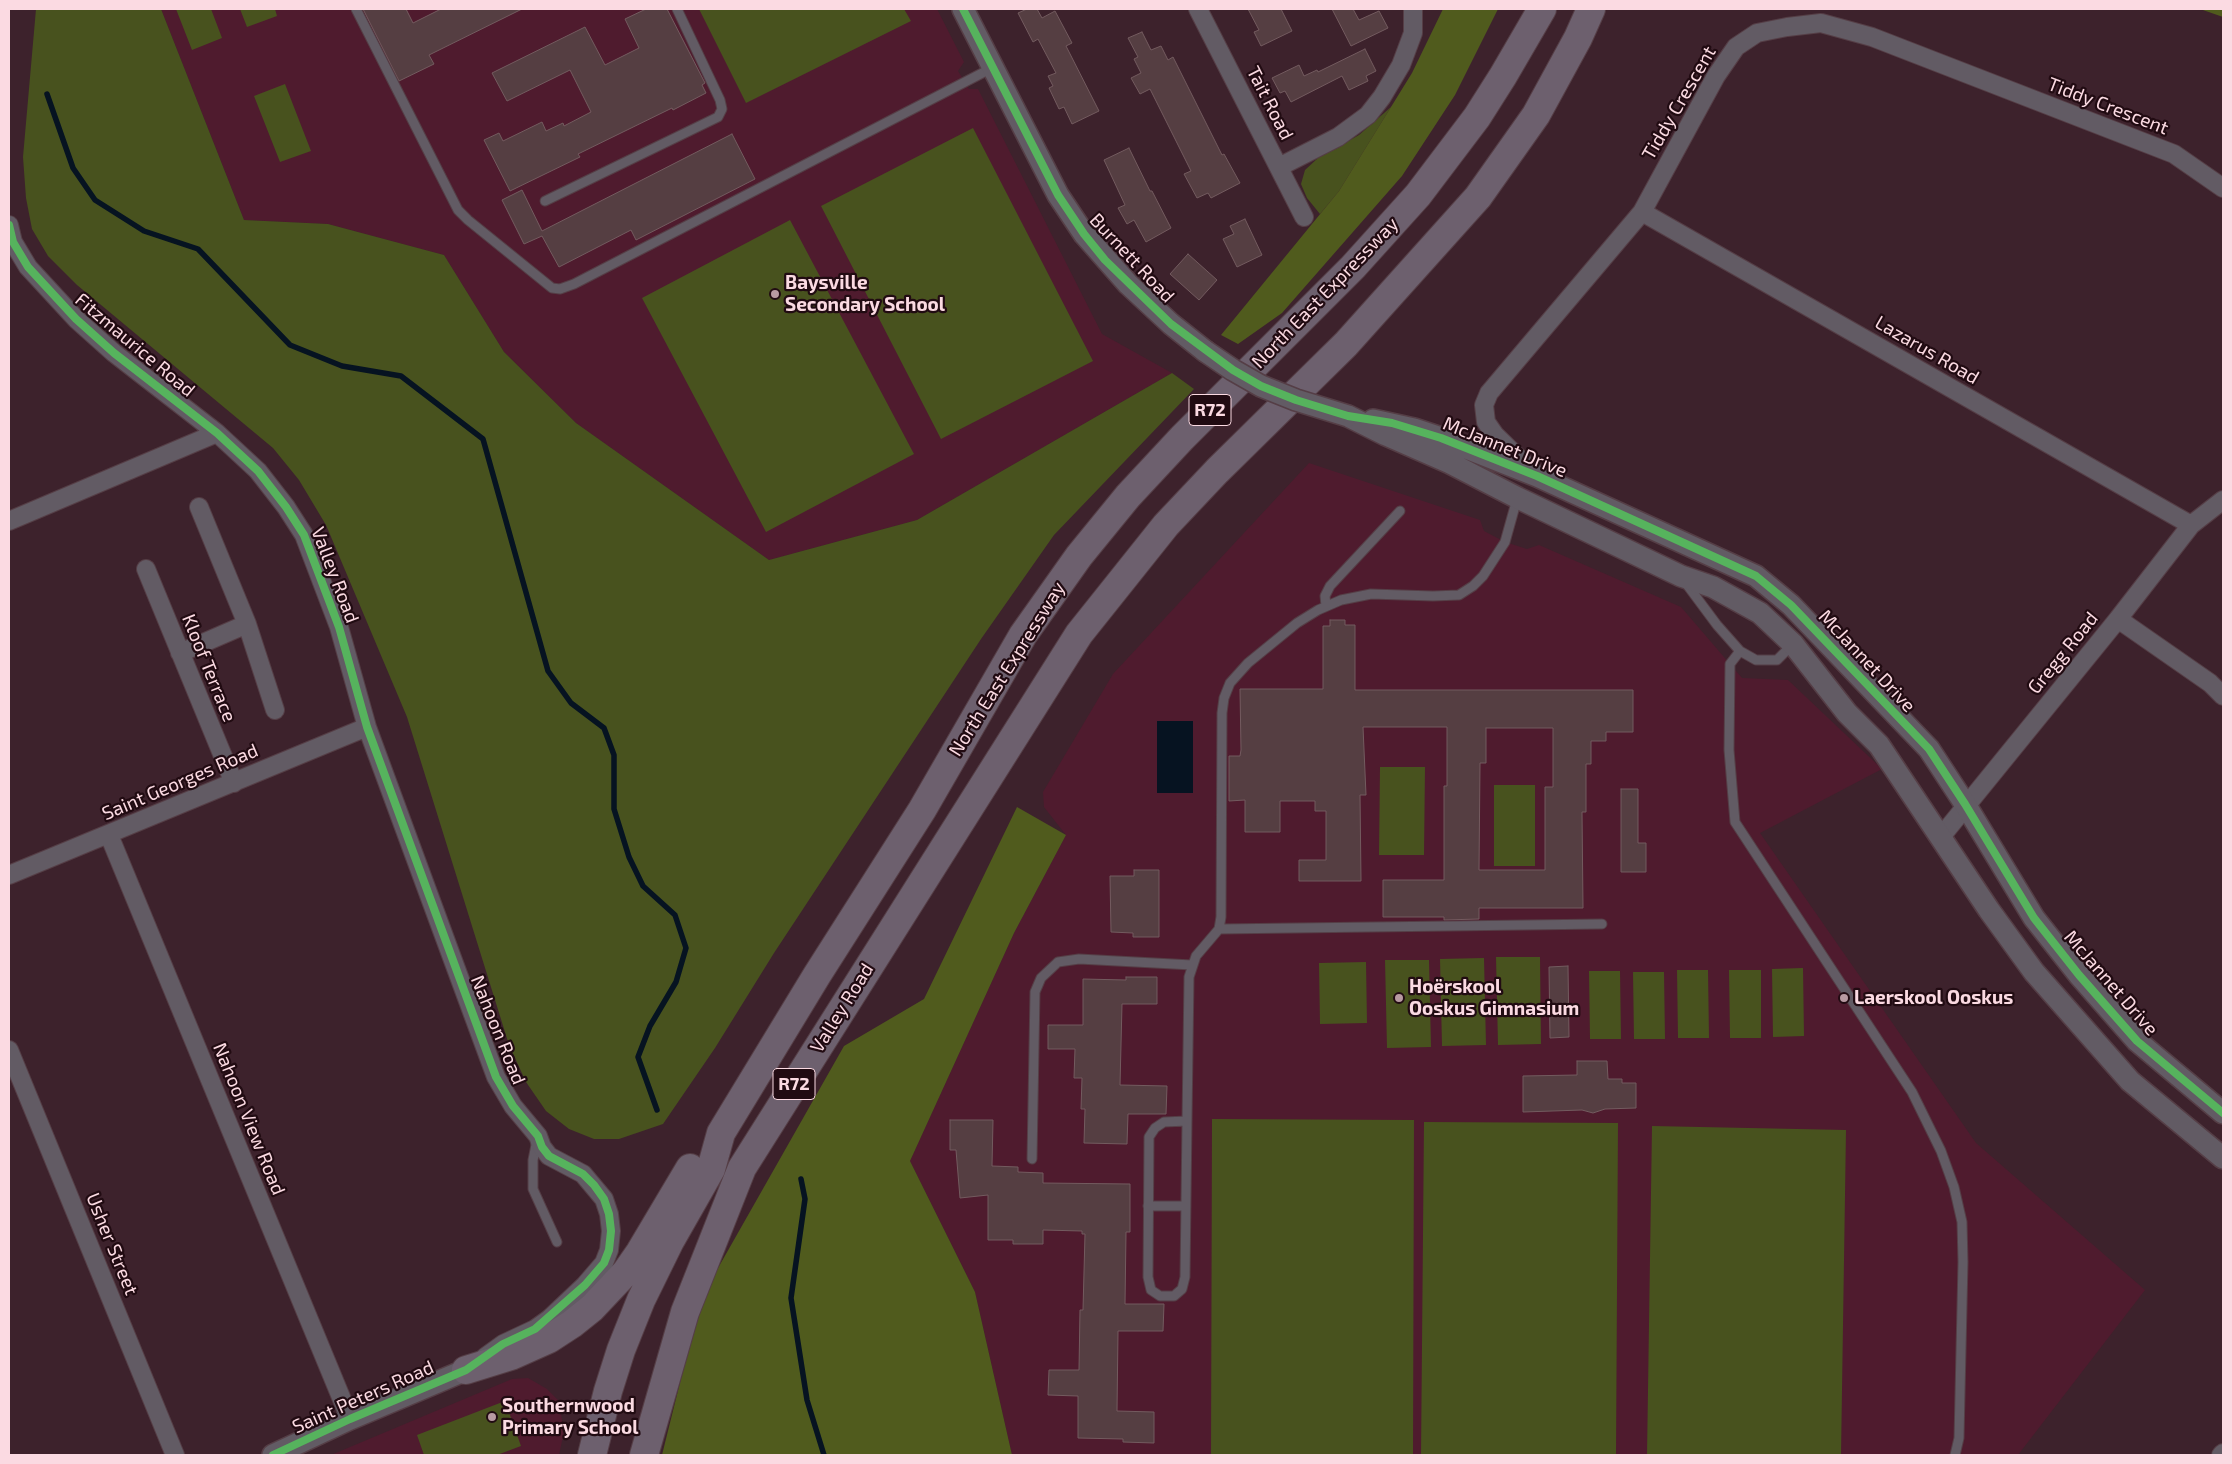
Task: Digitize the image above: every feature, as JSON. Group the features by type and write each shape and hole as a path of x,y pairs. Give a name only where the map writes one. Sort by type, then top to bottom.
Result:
{"highway":[{"name":"North East Expressway","path":"922,810 1024,635 1079,556 1128,496 1175,446 1341,280 1418,195 1477,117 1503,76 1530,21 1542,9"},
{"name":"Valley Road","path":"644,1455 685,1312 742,1168 1079,634 1166,525 1217,471 1346,344 1478,197 1536,115 1578,38 1591,9"},
{"name":"Valley Road","path":"592,1455 608,1391 621,1350 658,1266 711,1169 720,1133 817,975 922,810"},
{"path":"466,1370 511,1356 549,1339 592,1308 626,1272 694,1161 720,1133"}],"street":[{"name":"Burnett Road","path":"963,9 1058,195 1084,234 1128,284 1171,324 1233,370 1261,386 1296,400 1348,416"},
{"name":"Tait Road","path":"1198,9 1304,217"},
{"path":"1279,167 1338,137 1368,115 1382,98 1401,65 1413,33 1413,9"},
{"name":"Tiddy Crescent","path":"1537,476 1495,435 1486,422 1484,405 1489,393 1642,212 1716,76 1736,47 1757,33 1821,23 1872,38 2174,154 2223,188"},
{"name":"Lazarus Road","path":"1642,212 2191,525"},
{"name":"Fitzmaurice Road","path":"9,225 13,242 28,267 76,319 114,353 217,433"},
{"name":"McJannet Drive","path":"1348,416 1414,429 1476,452 1537,476 1756,576 1807,621 1929,750 1966,804 2034,918 2079,975 2137,1041 2223,1113"},
{"name":"McJannet Drive","path":"1348,416 1450,463 1518,498 1681,576 1713,587 1760,613 1793,644 1847,714 1879,745 1940,838 2034,972 2130,1081 2223,1158"},
{"path":"9,520 217,433"},
{"name":"Valley Road","path":"217,433 258,470 304,535 338,627 367,727"},
{"path":"1476,452 1513,482 1518,490 1518,498"},
{"name":"Gregg Road","path":"1940,838 2118,619 2191,525 2223,500"},
{"path":"199,507 247,624 275,710"},
{"name":"Kloof Terrace","path":"146,569 234,783"},
{"path":"2118,619 2210,684 2223,696"},
{"path":"1793,644 1807,621"},
{"path":"180,654 247,624"},
{"name":"Saint Georges Road","path":"9,875 367,727"},
{"name":"Nahoon Road","path":"367,727 496,1077 514,1106 538,1136 542,1147 549,1156 583,1174 604,1199 609,1214 611,1231 609,1250 604,1263 596,1273 549,1319 524,1335 503,1344 466,1370"},
{"name":"Nahoon View Road","path":"109,835 350,1419"},
{"name":"Usher Street","path":"9,1050 175,1455"},
{"name":"Saint Peters Road","path":"274,1455 350,1419 466,1370"}],"lane":[{"path":"356,9 458,210 552,288 560,289 574,284 992,68"},
{"path":"545,201 718,117 722,109 720,100 677,9"},
{"path":"1187,1121 1164,1122 1155,1128 1149,1137 1148,1277 1151,1290 1160,1296 1174,1296 1182,1289 1185,1277 1189,977 1196,956 1219,929 1221,917 1222,712 1224,698 1230,684 1248,663 1297,623 1326,606 1341,600 1371,594 1459,595 1483,576 1497,557 1505,542 1518,498"},
{"path":"1326,606 1325,596 1330,586 1400,511"},
{"path":"1681,576 1717,625 1740,651 1756,660 1776,660 1793,644"},
{"path":"1740,651 1730,664 1729,750 1735,822 1912,1092 1941,1151 1954,1187 1962,1222 1963,1262 1959,1438 1955,1455"},
{"path":"1219,929 1602,924"},
{"path":"1032,1159 1035,992 1041,978 1058,962 1078,959 1192,965"},
{"path":"538,1136 533,1160 533,1189 557,1242"},
{"path":"1148,1206 1186,1206"}],"shaded area":[{"name":"Baysville Secondary School","path":"161,9 937,9 964,62 958,71 969,89 978,89 1102,334 1172,373 917,520 769,560 576,423 504,352 444,255 328,224 244,220"},
{"name":"Hoërskool Ooskus Gimnasium","path":"1309,463 1480,520 1484,531 1505,542 1527,549 1539,545 1681,607 1742,678 1788,680 1882,769 1760,833 1976,1143 2145,1290 2018,1455 1012,1455 975,1292 910,1161 1014,933 1066,835 1044,807 1043,792 1113,674"},
{"name":"Southernwood Primary School","path":"528,1378 547,1389 559,1401 564,1432 559,1455 331,1455 512,1379"}],"green space":[{"path":"36,9 161,9 244,220 328,224 444,255 504,352 576,423 769,560 917,520 1172,373 1194,389 1054,535 981,639 774,953 715,1048 663,1124 619,1139 594,1139 569,1129 546,1111 526,1082 509,1045 407,717 326,525 299,480 273,448 77,285 48,256 32,229 26,198 23,157"},
{"path":"176,9 211,9 222,38 192,50"},
{"path":"240,9 275,9 277,16 247,27"},
{"path":"699,9 904,9 911,21 746,103"},
{"path":"1443,9 1498,9 1455,95 1402,176 1282,313 1238,344 1221,335 1339,191 1412,73"},
{"path":"2200,9 2223,9 2223,17"},
{"path":"285,84 311,151 280,162 254,96"},
{"path":"1391,107 1339,191 1320,214 1307,198 1301,184 1305,170 1318,158 1359,135"},
{"path":"973,128 1093,361 941,439 821,206"},
{"path":"790,220 914,454 766,532 642,298"},
{"path":"1380,767 1425,767 1424,855 1379,855"},
{"path":"1494,785 1535,785 1535,866 1494,866"},
{"path":"1017,807 1066,835 1014,933 910,1161 975,1292 1012,1455 662,1455 701,1298 844,1046 924,999"},
{"path":"1496,957 1540,957 1541,1044 1498,1045"},
{"path":"1484,958 1486,1045 1442,1046 1440,959"},
{"path":"1385,960 1429,960 1431,1047 1387,1048"},
{"path":"1366,962 1367,1023 1320,1024 1319,963"},
{"path":"1803,968 1804,1036 1773,1037 1772,969"},
{"path":"1677,970 1708,970 1709,1038 1678,1038"},
{"path":"1729,970 1761,970 1761,1038 1730,1038"},
{"path":"1589,971 1620,971 1621,1039 1590,1039"},
{"path":"1633,972 1664,972 1665,1039 1634,1039"},
{"path":"1212,1119 1414,1120 1413,1455 1211,1455"},
{"path":"1424,1122 1618,1123 1616,1455 1421,1455"},
{"path":"1652,1126 1846,1130 1841,1455 1647,1455"},
{"path":"505,1401 521,1446 497,1455 424,1455 417,1435"}],"water":[{"path":"1157,721 1193,721 1193,793 1157,793"}],"building":[{"path":"363,9 406,9 413,23 441,9 522,9 429,55 434,64 399,81"},
{"path":"646,9 667,9 705,83 702,85 706,93 578,154 580,157 510,191 484,140 499,133 503,141 542,122 546,131 563,123 564,126 591,112 570,70 507,101 492,73 585,27 605,65 639,48 625,19"},
{"path":"1027,9 1037,9 1042,18 1055,11 1072,43 1066,46 1099,111 1072,124 1064,107 1059,109 1049,88 1053,86 1048,76 1056,73 1038,39 1033,42 1018,13"},
{"path":"1248,9 1281,9 1292,31 1261,46 1254,32 1259,30"},
{"path":"1332,9 1353,9 1359,20 1379,11 1388,28 1351,46"},
{"path":"1142,32 1151,50 1161,46 1168,60 1173,57 1222,155 1224,154 1240,183 1211,198 1208,193 1197,198 1184,174 1191,171 1150,89 1140,94 1131,78 1141,73 1134,59 1138,57 1128,38"},
{"path":"1365,49 1376,71 1366,76 1368,81 1349,90 1342,76 1291,102 1285,91 1280,93 1272,78 1299,65 1304,76 1317,70 1318,72"},
{"path":"732,134 755,179 636,240 631,230 559,267 542,236 524,244 502,200 522,190 542,231"},
{"path":"1129,148 1171,228 1146,242 1134,220 1127,224 1118,208 1125,205 1104,160"},
{"path":"1245,219 1262,255 1237,267 1223,239 1234,234 1230,226"},
{"path":"1188,254 1217,280 1199,300 1170,274"},
{"path":"1330,620 1345,620 1345,625 1355,625 1355,690 1633,690 1633,732 1606,732 1606,741 1591,741 1591,764 1586,764 1586,812 1582,812 1583,908 1479,908 1479,919 1444,920 1444,917 1383,917 1383,880 1444,880 1444,786 1447,786 1447,727 1363,727 1366,795 1360,795 1361,881 1299,881 1299,860 1326,860 1326,811 1315,811 1315,801 1280,801 1280,832 1245,832 1245,800 1229,801 1229,756 1240,756 1241,750 1240,689 1323,689 1323,626 1330,626","holes":["1486,728 1553,728 1553,787 1545,787 1545,870 1479,870 1480,763 1486,763"]},
{"path":"1621,789 1638,789 1638,843 1646,843 1646,872 1621,872"},
{"path":"1134,870 1159,870 1159,937 1133,937 1133,933 1111,932 1110,876 1134,876"},
{"path":"1568,966 1569,1037 1550,1038 1549,967"},
{"path":"1126,977 1157,977 1157,1004 1122,1004 1120,1085 1167,1086 1166,1114 1128,1114 1127,1144 1084,1143 1085,1109 1081,1109 1082,1078 1074,1078 1075,1049 1048,1049 1048,1025 1083,1025 1083,979 1126,980"},
{"path":"1577,1061 1607,1061 1608,1079 1622,1079 1622,1083 1636,1083 1636,1108 1605,1109 1593,1113 1582,1110 1523,1112 1523,1076 1577,1075"},
{"path":"950,1120 993,1120 992,1166 1018,1167 1018,1172 1043,1173 1043,1183 1130,1184 1130,1232 1126,1232 1125,1304 1164,1304 1163,1331 1118,1331 1117,1411 1154,1412 1154,1443 1123,1442 1123,1439 1078,1438 1078,1396 1048,1395 1049,1370 1079,1370 1080,1310 1083,1310 1085,1234 1082,1234 1082,1231 1043,1230 1043,1244 1013,1244 1013,1240 988,1240 988,1195 960,1198 956,1150 950,1150"}],"waterway":[{"path":"47,94 73,168 95,200 144,231 198,249 290,345 342,366 401,376 483,439 548,671 571,703 604,728 614,755 614,809 629,857 643,886 675,915 686,948 676,982 650,1026 638,1057 657,1110"},
{"path":"801,1179 805,1199 791,1298 807,1400 824,1455"}],"cycle path":[{"path":"963,9 1058,195 1084,234 1105,260 1171,324 1233,370 1261,386 1296,400 1348,416 1392,423 1441,438 1537,476 1756,576 1791,605 1929,749 1965,804 2034,918 2079,975 2137,1041 2223,1113"},
{"path":"9,225 13,242 28,267 76,319 114,353 217,433 258,471 286,507 304,535 339,627 367,727 496,1077 513,1106 538,1136 542,1147 549,1156 583,1174 604,1199 609,1214 611,1231 609,1250 604,1263 585,1285 535,1329 503,1344 466,1370 350,1419 273,1455"}],"place":[{"name":"Baysville Secondary School","path":"775,294"},
{"name":"Hoërskool Ooskus Gimnasium","path":"1399,998"},
{"name":"Laerskool Ooskus","path":"1844,998"},
{"name":"Southernwood Primary School","path":"492,1417"}]}
